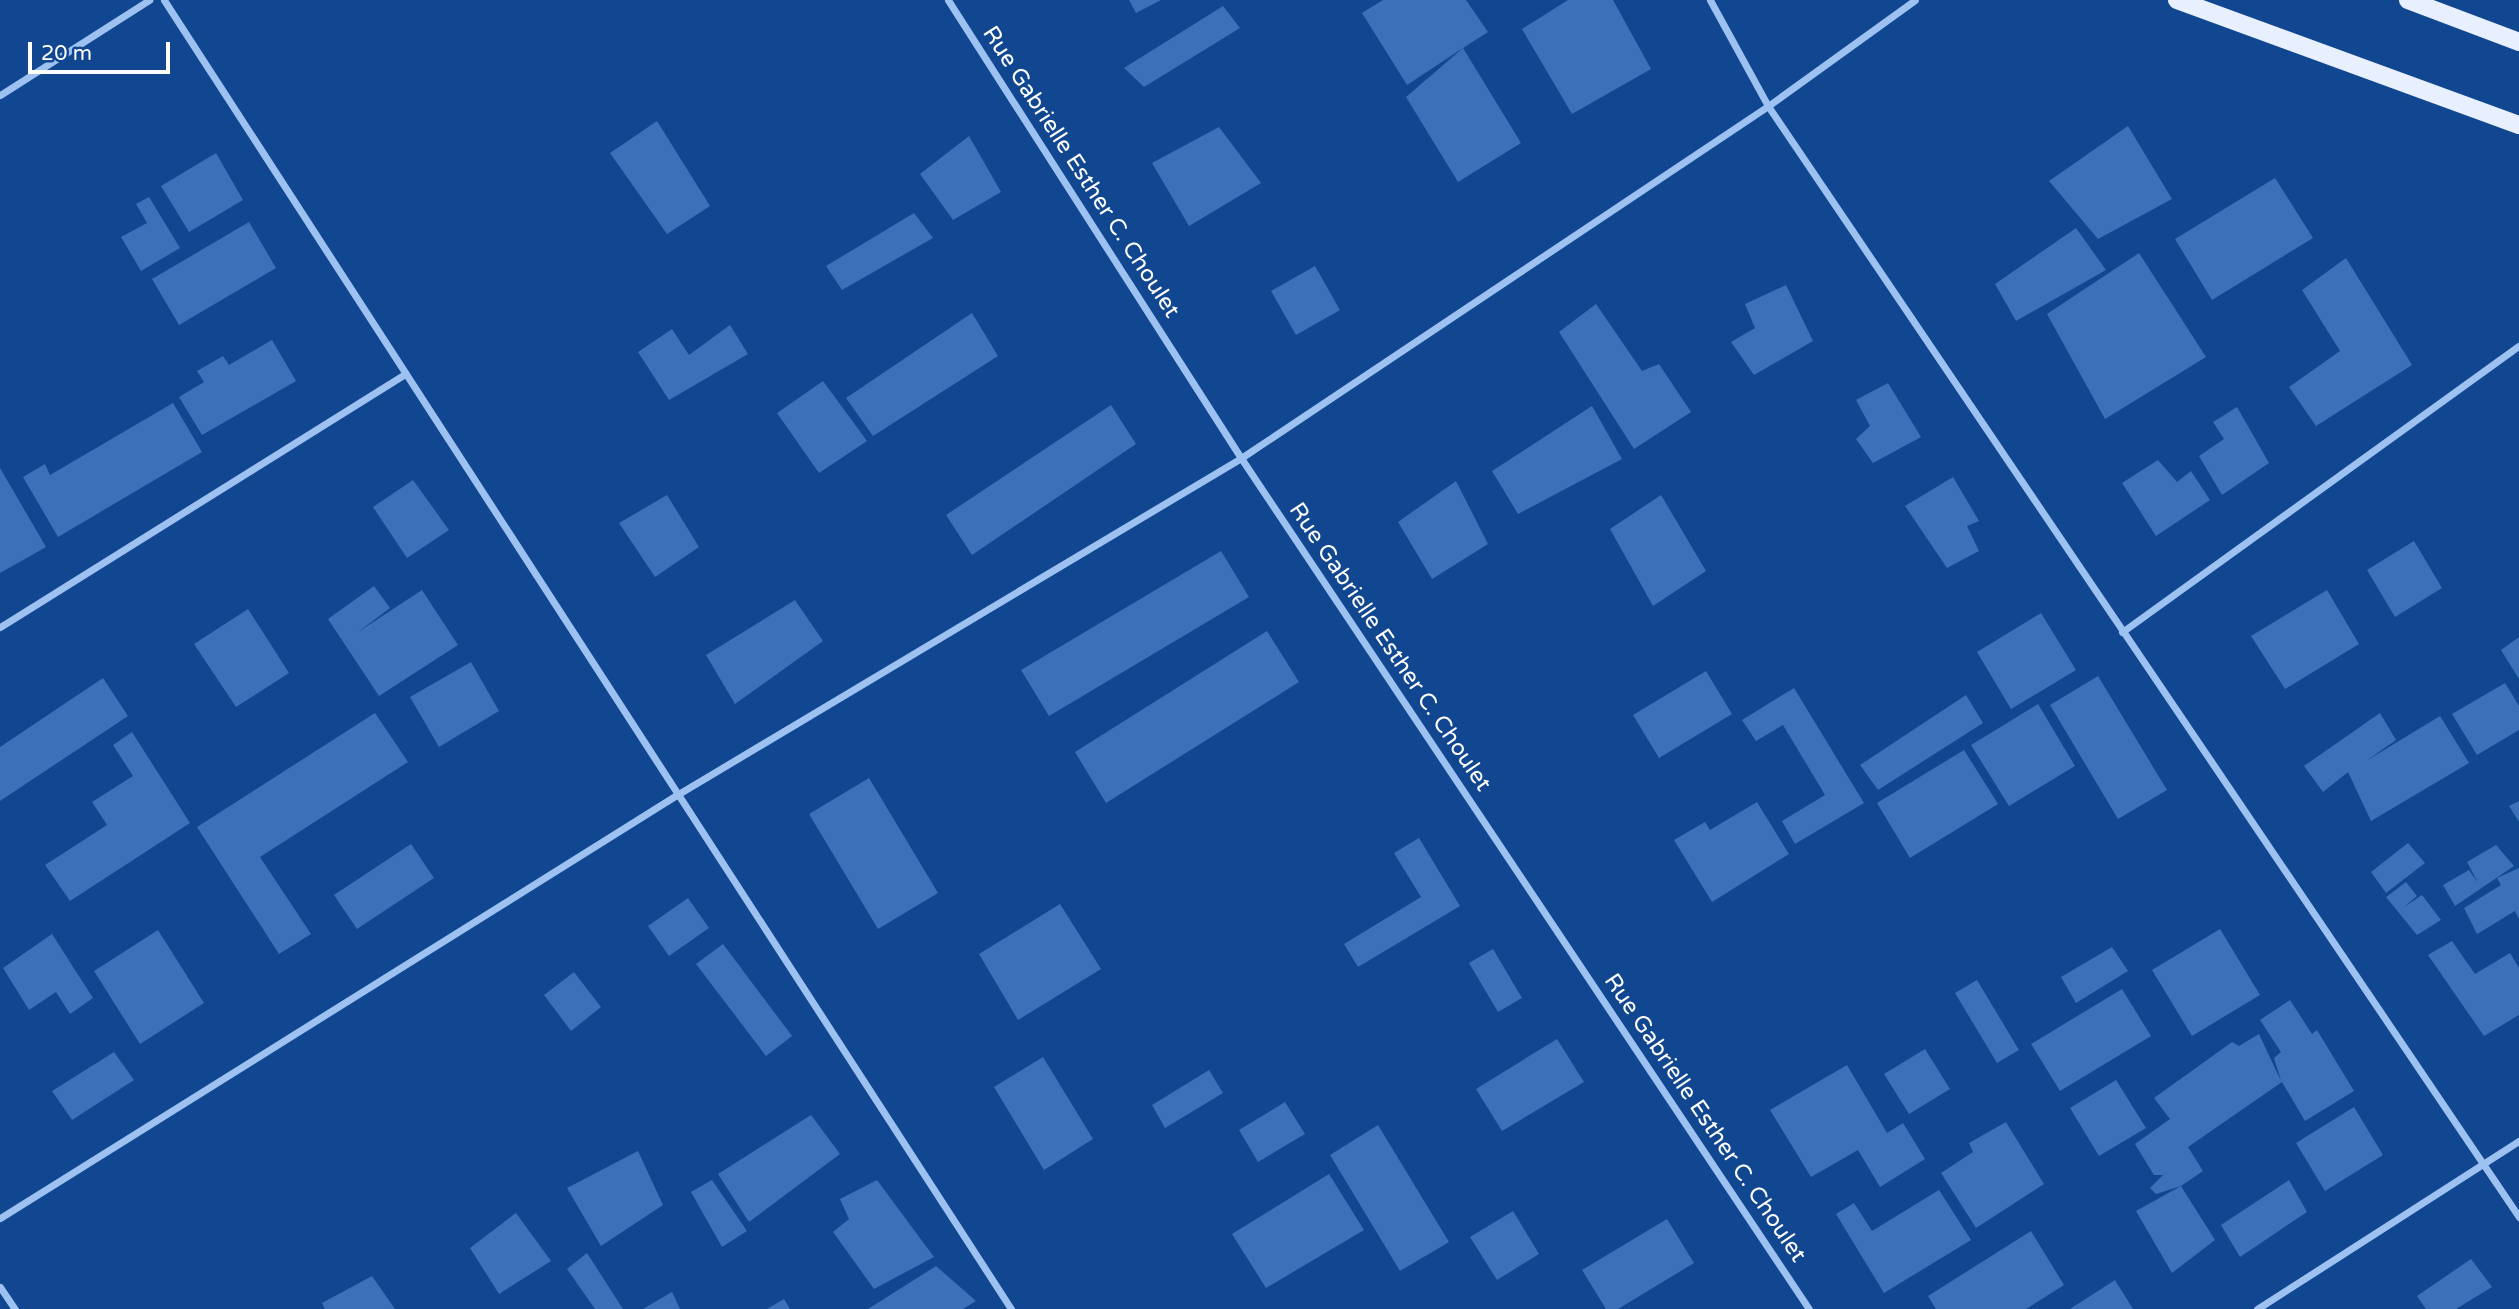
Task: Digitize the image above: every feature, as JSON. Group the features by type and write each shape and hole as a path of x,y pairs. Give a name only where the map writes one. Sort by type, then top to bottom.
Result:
{"main road":[{"path":"2177,0 2519,125"},
{"path":"2408,0 2519,42"}],"street":[{"path":"0,95 149,0"},
{"path":"164,0 675,796 1011,1309"},
{"name":"Rue Gabrielle Esther C. Choulet","path":"948,0 1241,458 1808,1309"},
{"path":"1710,0 1768,106 2519,1217"},
{"path":"0,1218 675,796 1241,458 1768,106 1915,0"},
{"path":"2122,632 2519,346"},
{"path":"0,627 405,374"},
{"path":"2257,1309 2519,1141"},
{"path":"0,1287 15,1309"}],"building":[{"path":"1129,0 1161,0 1136,13"},
{"path":"1383,0 1466,0 1488,32 1407,85 1362,13"},
{"path":"1568,0 1613,0 1651,69 1572,114 1522,29"},
{"path":"1223,6 1240,28 1144,87 1124,68"},
{"path":"1463,48 1521,143 1458,182 1406,97"},
{"path":"657,121 710,206 667,234 610,153"},
{"path":"2128,126 2172,199 2098,239 2049,181"},
{"path":"1219,127 1261,183 1189,226 1152,163"},
{"path":"969,136 1001,192 953,220 920,174"},
{"path":"216,153 243,200 189,232 161,186"},
{"path":"2275,178 2313,238 2212,300 2175,239"},
{"path":"149,197 180,248 141,271 121,237 147,223 136,204"},
{"path":"914,213 933,238 842,290 826,266"},
{"path":"249,222 276,268 179,325 152,279"},
{"path":"2076,228 2106,270 2016,321 1995,284"},
{"path":"2139,253 2206,357 2105,419 2047,314"},
{"path":"2346,258 2412,365 2316,426 2289,387 2340,351 2302,290"},
{"path":"1315,266 1340,310 1296,335 1271,291"},
{"path":"1786,285 1813,341 1754,375 1731,342 1755,328 1745,304"},
{"path":"1596,304 1642,371 1659,364 1691,412 1634,449 1559,332"},
{"path":"972,313 998,356 873,436 846,398"},
{"path":"730,325 748,354 669,400 638,352 672,329 689,355"},
{"path":"272,340 296,381 202,435 179,397 204,382 197,371 223,356 229,365"},
{"path":"823,381 867,441 819,473 777,413"},
{"path":"1888,383 1921,437 1873,463 1856,439 1870,426 1856,400"},
{"path":"173,403 202,452 58,537 23,477 45,464 50,475"},
{"path":"1111,405 1136,444 972,555 946,515"},
{"path":"1592,406 1622,459 1518,514 1492,471"},
{"path":"2237,407 2269,463 2222,495 2199,456 2224,439 2213,422"},
{"path":"2158,460 2177,482 2191,471 2210,500 2156,536 2122,483"},
{"path":"0,468 46,547 0,573"},
{"path":"1953,477 1979,521 1967,526 1979,551 1947,568 1905,506"},
{"path":"413,480 449,530 407,558 373,507"},
{"path":"1456,481 1488,544 1432,579 1398,522"},
{"path":"667,495 699,547 655,577 619,523"},
{"path":"1661,495 1706,571 1653,606 1610,529"},
{"path":"2414,541 2442,588 2395,617 2367,570"},
{"path":"1221,551 1249,597 1049,716 1021,670"},
{"path":"374,586 390,608 358,632 422,590 458,645 379,696 328,619"},
{"path":"2327,590 2359,644 2285,689 2251,636"},
{"path":"795,600 823,641 735,704 706,655"},
{"path":"248,609 289,673 236,707 194,644"},
{"path":"2041,613 2076,670 2011,709 1977,652"},
{"path":"1267,631 1299,682 1106,803 1075,752"},
{"path":"2519,637 2519,679 2501,650"},
{"path":"471,662 499,711 439,747 410,697"},
{"path":"1706,671 1732,714 1659,758 1633,715"},
{"path":"2098,676 2167,790 2118,819 2050,705"},
{"path":"103,678 128,716 0,801 0,747"},
{"path":"2505,683 2519,706 2519,730 2477,755 2452,714"},
{"path":"1794,688 1864,803 1795,844 1782,821 1825,795 1783,725 1756,741 1742,720"},
{"path":"1966,695 1983,723 1878,790 1860,765"},
{"path":"2038,704 2075,766 2009,806 1971,745"},
{"path":"375,713 408,762 260,857 311,934 279,954 197,827"},
{"path":"2380,713 2396,740 2366,761 2440,716 2469,763 2371,821 2348,772 2323,792 2304,766"},
{"path":"132,732 190,823 70,901 45,865 107,825 92,802 133,776 113,745"},
{"path":"1964,750 1998,804 1910,858 1877,803"},
{"path":"869,778 938,893 878,929 809,814"},
{"path":"2519,801 2519,822 2509,806"},
{"path":"1757,802 1789,854 1712,902 1674,840 1705,822 1710,830"},
{"path":"1419,838 1460,906 1358,967 1344,944 1421,897 1394,853"},
{"path":"2408,843 2425,863 2386,893 2371,872"},
{"path":"411,844 434,878 357,929 334,895"},
{"path":"2496,845 2514,866 2455,906 2443,885 2469,870 2478,883 2467,862"},
{"path":"2519,868 2519,919 2515,911 2477,934 2464,908 2501,885 2497,878"},
{"path":"2406,882 2417,896 2404,907 2422,895 2441,920 2417,935 2386,897"},
{"path":"688,898 709,928 669,956 648,926"},
{"path":"1060,904 1101,969 1018,1020 979,954"},
{"path":"2220,929 2260,995 2192,1036 2152,970"},
{"path":"158,930 204,1003 140,1044 94,971"},
{"path":"52,934 93,998 70,1014 56,992 29,1010 3,968"},
{"path":"2452,941 2475,974 2510,953 2519,968 2519,1015 2484,1036 2428,955"},
{"path":"723,944 792,1036 766,1056 696,964"},
{"path":"2112,947 2128,971 2076,1003 2061,977"},
{"path":"1493,949 1522,998 1498,1012 1469,963"},
{"path":"574,972 601,1007 571,1031 544,995"},
{"path":"1977,980 2019,1050 1997,1063 1955,993"},
{"path":"2122,989 2151,1036 2060,1091 2031,1044"},
{"path":"2290,1000 2312,1034 2317,1030 2354,1091 2305,1121 2282,1082 2188,1147 2203,1171 2181,1186 2156,1194 2150,1188 2163,1175 2154,1175 2135,1144 2170,1119 2154,1098 2232,1042 2239,1046 2259,1034 2281,1081 2274,1058 2281,1052 2260,1020"},
{"path":"1557,1039 1584,1082 1502,1131 1476,1089"},
{"path":"1925,1049 1950,1089 1909,1114 1884,1074"},
{"path":"114,1052 134,1080 72,1120 52,1091"},
{"path":"1043,1057 1093,1139 1044,1170 994,1087"},
{"path":"1847,1065 1887,1133 1903,1123 1925,1159 1880,1187 1858,1150 1811,1177 1770,1110"},
{"path":"1209,1070 1223,1093 1165,1128 1152,1105"},
{"path":"2116,1080 2146,1128 2099,1156 2070,1108"},
{"path":"1285,1102 1305,1134 1258,1162 1239,1130"},
{"path":"2354,1107 2383,1155 2325,1191 2296,1143"},
{"path":"811,1115 840,1154 749,1222 718,1174"},
{"path":"2006,1122 2044,1184 1976,1228 1941,1173 1973,1152 1969,1143"},
{"path":"1378,1125 1449,1242 1400,1271 1330,1155"},
{"path":"638,1151 663,1205 601,1246 567,1188"},
{"path":"1329,1174 1364,1230 1266,1288 1232,1234"},
{"path":"712,1180 747,1231 722,1247 691,1192"},
{"path":"877,1180 934,1257 874,1289 833,1232 849,1219 840,1199"},
{"path":"2289,1180 2307,1212 2240,1257 2221,1225"},
{"path":"2181,1186 2215,1240 2172,1273 2136,1211"},
{"path":"1939,1190 1971,1240 1884,1293 1836,1214 1854,1203 1872,1231"},
{"path":"1513,1211 1539,1254 1497,1280 1470,1237"},
{"path":"516,1213 551,1261 499,1294 470,1248"},
{"path":"1667,1219 1694,1263 1618,1309 1606,1309 1582,1270"},
{"path":"2031,1231 2064,1285 2026,1309 1936,1309 1928,1296"},
{"path":"587,1253 623,1309 595,1309 567,1269"},
{"path":"2471,1259 2492,1287 2456,1309 2426,1309 2417,1296"},
{"path":"936,1266 976,1301 963,1309 868,1309"},
{"path":"372,1276 395,1309 325,1309 322,1303"},
{"path":"2115,1280 2133,1309 2070,1309"},
{"path":"672,1292 680,1309 643,1309"},
{"path":"784,1299 790,1309 767,1309"}]}
